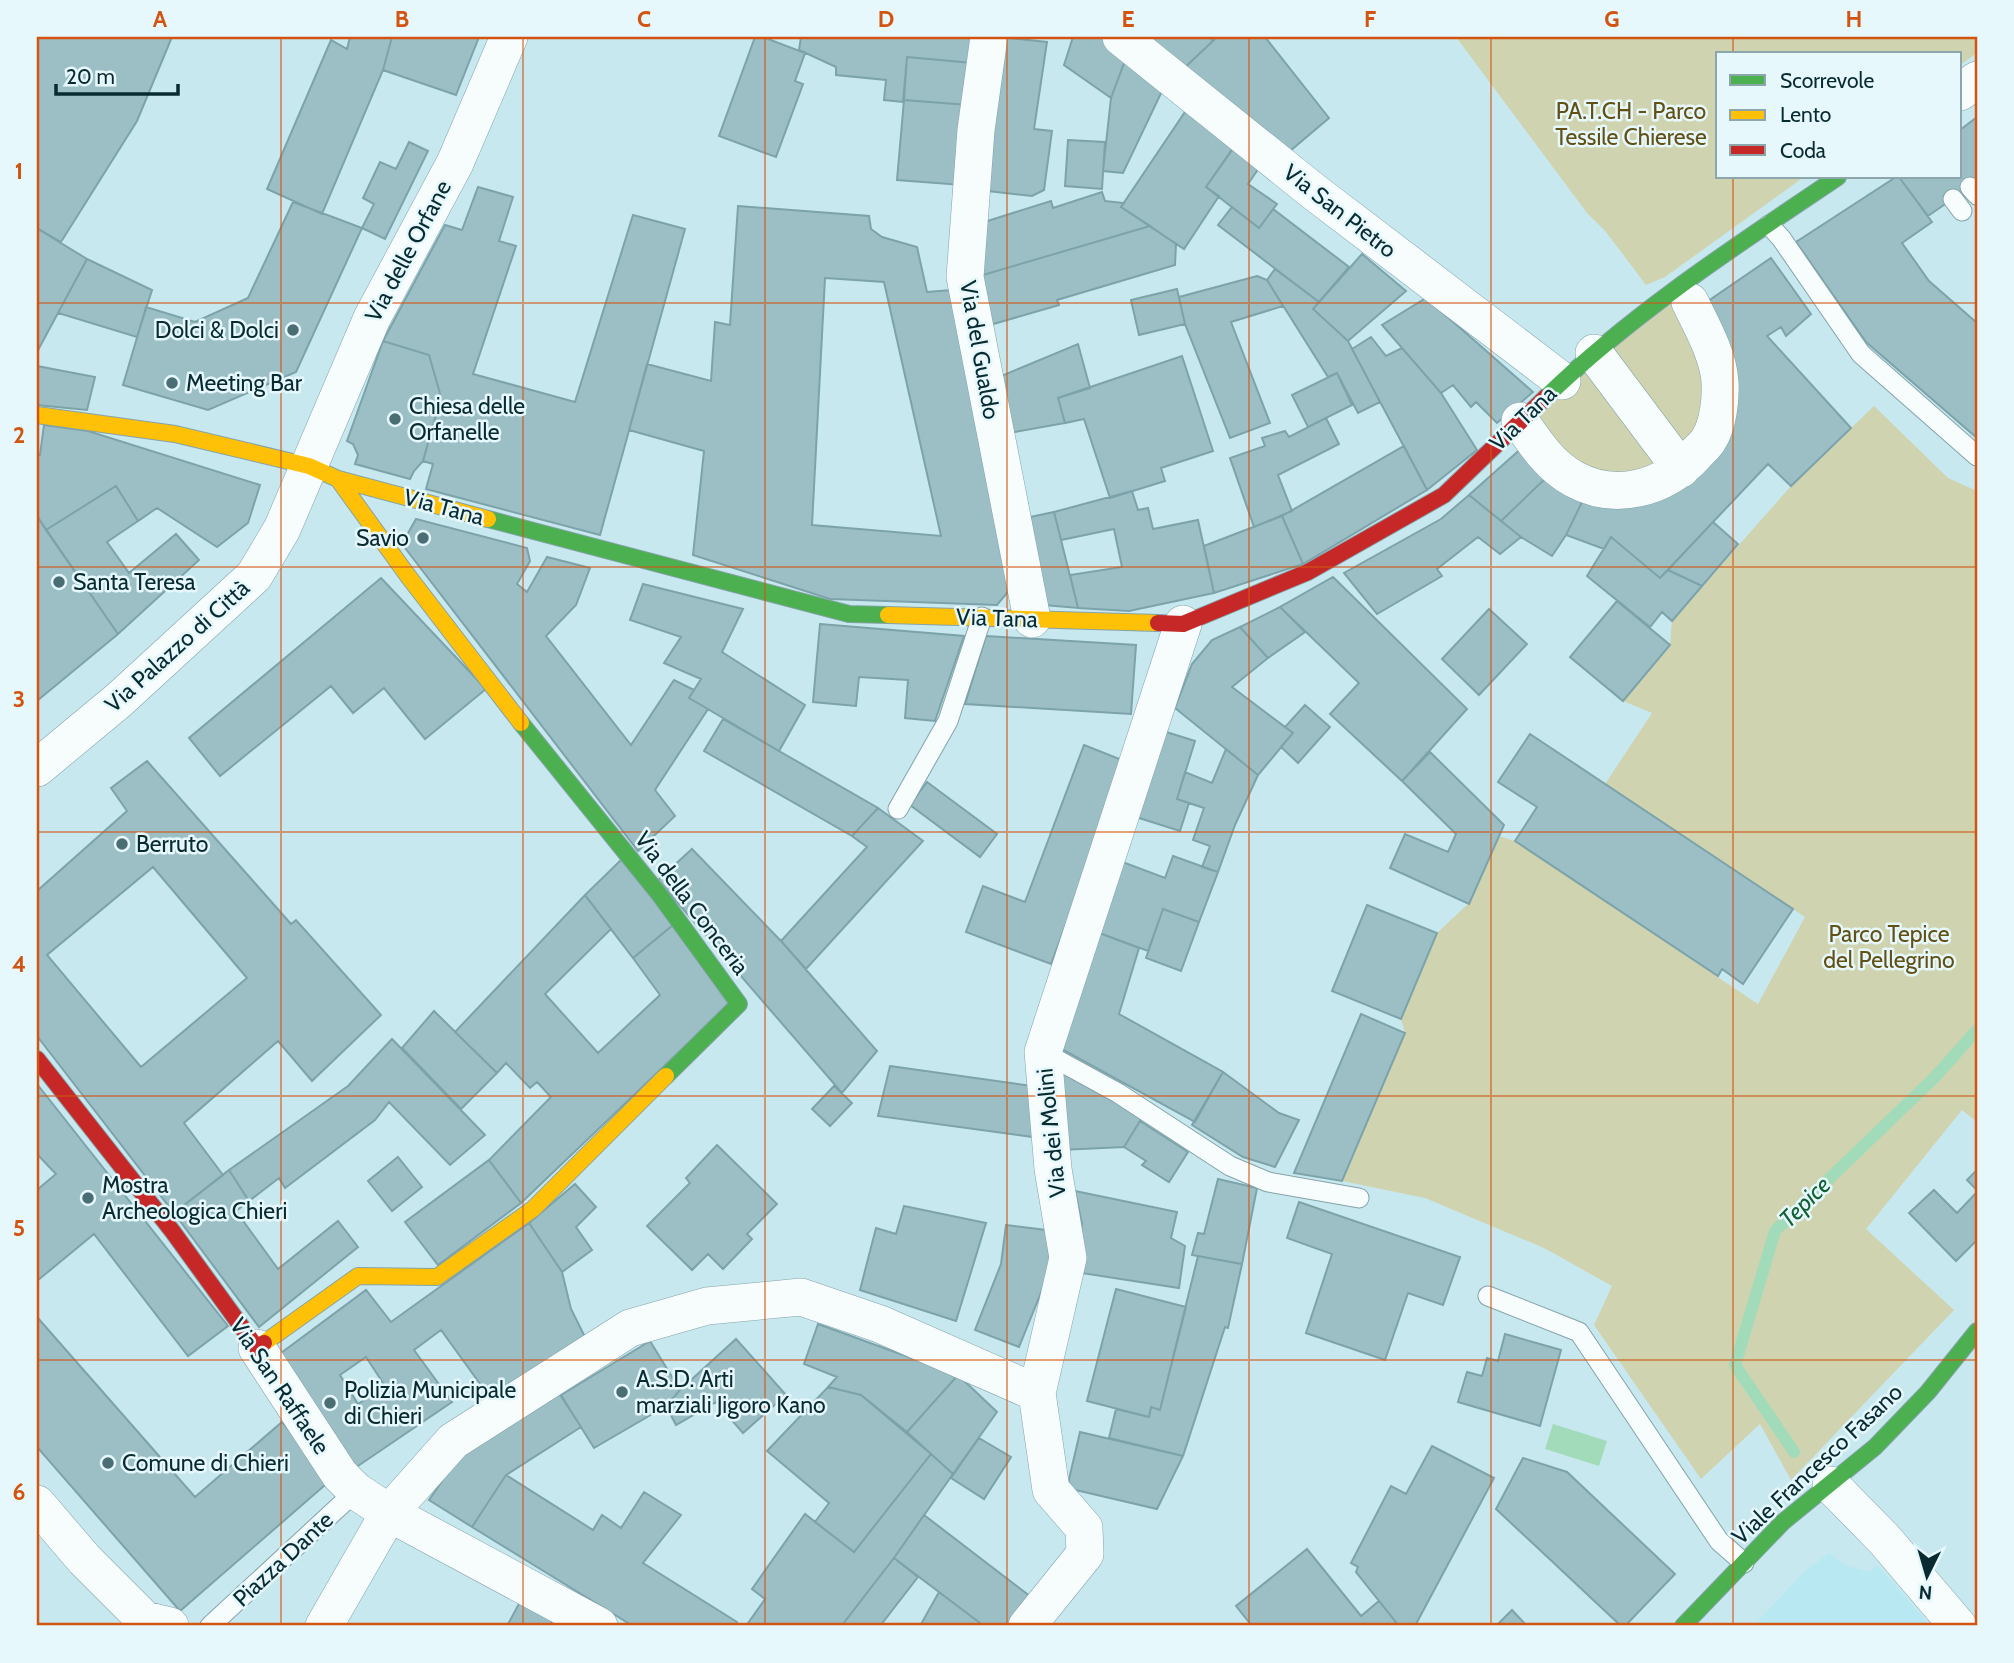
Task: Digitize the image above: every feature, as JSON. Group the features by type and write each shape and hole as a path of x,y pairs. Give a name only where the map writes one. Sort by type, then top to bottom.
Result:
{"street":[{"name":"Via delle Orfane","path":"324,472 372,318 455,163 509,37"},
{"name":"Via del Gualdo","path":"989,37 976,130 965,277 1032,619"},
{"name":"Via San Pietro","path":"1121,37 1313,191 1562,381"},
{"path":"1962,91 1977,80"},
{"name":"Via Tana","path":"37,415 175,434 849,614 1183,624 1308,572 1444,495 1562,381 1678,285 1837,178"},
{"path":"1520,421 1546,458 1574,479 1610,491 1644,488 1681,469 1709,440 1717,415 1720,382 1711,348 1690,302"},
{"path":"1594,353 1681,469"},
{"name":"Via Palazzo di Città","path":"37,768 119,700 254,576 282,529 324,472"},
{"name":"Via della Conceria","path":"257,1348 358,1276 437,1277 533,1209 739,1004 632,860 572,788 324,472"},
{"name":"Via dei Molini","path":"1027,1626 1085,1554 1084,1528 1051,1490 1037,1393 1068,1258 1053,1169 1043,1052 1183,624"},
{"name":"Via San Raffaele","path":"37,1059 173,1232 257,1348 340,1475 356,1491 388,1513 599,1626"},
{"path":"324,1626 388,1513 453,1441 630,1328 707,1306 801,1297 880,1324 1037,1393"},
{"name":"Viale Francesco Fasano","path":"1683,1626 1783,1522 1875,1447 1928,1392 1977,1331"},
{"path":"1831,1485 1884,1539 1958,1626"},
{"path":"37,1504 85,1559 145,1620 170,1626"}],"lane":[{"path":"1769,225 1781,238 1861,354 1977,456"},
{"path":"898,808 948,721 982,617"},
{"path":"1043,1052 1118,1093 1230,1166 1268,1182 1359,1198"},
{"path":"1488,1296 1579,1332 1718,1541 1744,1563"},
{"name":"Piazza Dante","path":"210,1626 356,1491"}],"shaded area":[{"path":"1553,1424 1607,1441 1599,1466 1545,1449"},
{"path":"1829,1553 1847,1566 1869,1572 1877,1565 1931,1626 1753,1626 1806,1570"}],"green space":[{"name":"PA.T.CH - Parco Tessile Chierese","path":"1456,37 1977,37 1977,53 1962,64 1962,52 1716,52 1716,178 1803,178 1665,277 1646,285 1606,232 1587,213"},
{"path":"1674,289 1711,348 1709,440 1610,491 1520,421"},
{"name":"Parco Tepice del Pellegrino","path":"1874,406 1948,478 1977,491 1977,1122 1962,1110 1866,1229 1954,1310 1791,1480 1760,1424 1701,1479 1594,1325 1612,1286 1544,1248 1425,1198 1342,1181 1405,1033 1401,1019 1437,933 1469,903 1499,836 1515,841 1758,1004 1805,917 1605,784 1652,713 1623,701 1670,645 1672,621 1791,486"}],"building":[{"path":"37,37 172,37 137,121 61,242 37,228"},
{"path":"350,37 392,37 383,70 322,214 267,189 331,40 347,49"},
{"path":"392,37 479,37 456,95 383,70"},
{"path":"755,37 763,37 805,53 795,81 803,84 776,157 719,136"},
{"path":"801,37 974,37 972,63 907,57 903,102 884,100 886,80 836,75 836,67 799,50"},
{"path":"999,37 1047,42 1034,129 1052,131 1044,190 1032,196 980,190"},
{"path":"1073,37 1102,37 1126,58 1111,98 1064,65"},
{"path":"1132,37 1209,37 1213,41 1178,74"},
{"path":"1217,37 1265,37 1329,118 1283,157 1178,74"},
{"path":"907,57 972,63 968,105 904,100"},
{"path":"1126,58 1163,89 1123,173 1103,171 1111,98"},
{"path":"904,100 968,105 962,185 897,180"},
{"path":"1187,109 1237,142 1206,187 1219,196 1184,249 1121,207"},
{"path":"1977,117 1977,182 1928,216 1900,178 1962,178 1962,128"},
{"path":"1068,140 1105,142 1102,189 1065,186"},
{"path":"409,142 428,151 385,239 362,228 374,204 363,198 380,162 396,169"},
{"path":"1235,146 1261,165 1248,184 1277,204 1259,228 1206,187"},
{"path":"1894,178 1900,178 1932,222 1902,243 1929,281 1977,323 1977,438 1866,342 1796,242"},
{"path":"478,187 513,197 499,241 516,246 473,374 575,402 633,215 685,229 600,535 426,489 433,464 423,461 441,397 429,355 383,341 445,225 462,230"},
{"path":"1102,192 1105,201 1124,203 1121,207 1150,226 976,277 978,224 1051,201 1053,208"},
{"path":"293,202 362,228 296,372 208,410 123,385 146,307 195,322 248,298"},
{"path":"738,206 869,216 871,229 882,237 917,247 927,292 951,290 1017,581 997,605 830,599 693,555 704,451 629,430 647,364 711,381 715,322 730,325","holes":["825,278 884,282 941,536 812,525"]},
{"path":"1232,207 1259,228 1273,209 1349,267 1319,302 1218,225"},
{"path":"1150,226 1176,244 1175,265 1057,300 1059,305 990,325 976,277"},
{"path":"38,229 87,259 37,352 37,232"},
{"path":"1362,254 1406,291 1348,341 1313,309"},
{"path":"1771,258 1811,314 1786,336 1781,327 1767,336 1851,428 1791,486 1768,464 1660,578 1611,537 1604,549 1566,535 1585,496 1725,435 1698,308"},
{"path":"87,259 152,290 137,337 58,313"},
{"path":"1275,269 1319,302 1313,309 1348,341 1380,402 1358,413 1337,373 1328,377 1267,280"},
{"path":"1257,276 1267,280 1283,306 1231,322 1270,423 1230,438 1185,324 1179,297"},
{"path":"1177,289 1185,324 1139,335 1131,300"},
{"path":"1426,298 1533,392 1497,423 1476,402 1471,407 1453,385 1441,393 1382,325"},
{"path":"1371,337 1386,356 1402,348 1441,393 1477,450 1427,490 1352,349"},
{"name":"Chiesa delle Orfanelle","path":"383,341 429,355 441,397 423,461 410,479 355,464 358,455 353,444 347,441"},
{"path":"1078,344 1090,388 1058,398 1065,423 1004,434 994,379"},
{"path":"1182,356 1213,451 1161,468 1165,481 1110,498 1084,419 1065,423 1058,398"},
{"path":"37,366 95,377 87,410 37,405"},
{"path":"1337,373 1352,405 1308,427 1292,395"},
{"path":"1326,418 1339,444 1278,475 1292,511 1254,527 1230,458 1265,446 1262,438 1285,431 1289,437"},
{"path":"44,425 88,431 260,485 248,523 217,547 157,508 138,521 116,486 46,530 37,516 37,456 40,455"},
{"path":"1404,446 1427,490 1303,564 1282,516"},
{"path":"1524,446 1548,476 1501,521 1469,495"},
{"path":"1548,476 1585,496 1566,535 1552,556 1501,521"},
{"path":"116,486 138,521 107,542 129,573 176,534 199,560 118,634 46,530"},
{"path":"1132,491 1138,510 1148,508 1153,529 1198,520 1214,593 1129,611 1078,608 1070,575 1122,567 1114,529 1061,540 1054,512"},
{"path":"1469,495 1521,537 1500,554 1478,537 1437,569 1442,576 1377,614 1344,573 1441,519"},
{"path":"1054,512 1078,608 1032,604 1016,520"},
{"name":"Santa Teresa","path":"37,516 118,634 37,701"},
{"path":"1282,516 1303,564 1214,593 1204,546"},
{"path":"416,519 527,548 530,561 517,584 527,592 547,557 590,568 576,605 546,636 631,745 674,680 694,690 689,698 708,709 655,790 675,816 638,851 402,544"},
{"path":"1713,522 1738,544 1702,586 1668,570"},
{"path":"1611,537 1660,578 1668,570 1702,586 1672,621 1662,612 1650,627 1587,576"},
{"path":"1333,577 1467,709 1402,781 1330,714 1359,683 1280,607"},
{"path":"381,578 486,689 425,739 384,688 353,713 331,686 220,776 189,738"},
{"path":"643,584 743,609 722,652 805,705 779,751 689,698 701,679 664,663 681,637 630,620"},
{"path":"1617,601 1670,645 1623,701 1570,657"},
{"path":"1280,607 1305,632 1268,658 1240,627"},
{"path":"1489,609 1527,644 1479,695 1442,659"},
{"path":"820,624 964,636 935,721 905,718 908,680 859,677 856,706 813,702"},
{"path":"1240,627 1268,658 1232,687 1293,733 1258,775 1175,708 1192,664 1212,640"},
{"path":"986,636 1136,645 1131,714 965,704"},
{"path":"1305,705 1330,727 1298,763 1281,747 1293,733 1285,727"},
{"path":"723,719 878,808 852,836 704,751"},
{"path":"1163,731 1195,741 1177,799 1189,803 1180,831 1136,817"},
{"path":"1530,734 1793,909 1743,984 1722,969 1718,976 1515,841 1537,807 1498,782"},
{"path":"1084,745 1127,762 1051,964 966,932 983,886 1025,902"},
{"path":"1226,749 1258,775 1235,825 1218,872 1202,867 1210,846 1193,840 1204,808 1177,799 1185,772 1212,783"},
{"path":"1430,752 1504,825 1469,904 1390,868 1405,834 1448,852 1456,834 1402,781"},
{"path":"147,761 291,924 296,920 381,1015 312,1081 278,1041 184,1123 223,1175 174,1213 37,1036 37,891 127,811 111,788","holes":["153,867 247,978 141,1067 47,955"]},
{"path":"927,782 997,834 980,857 910,805"},
{"path":"878,808 923,841 806,969 781,941 867,847 852,836"},
{"path":"692,849 781,941 877,1051 842,1093 658,880"},
{"path":"1173,856 1218,872 1199,922 1163,909 1148,951 1094,931 1120,861 1165,878"},
{"path":"623,858 673,925 633,958 585,895"},
{"path":"585,895 611,929 545,994 598,1053 660,995 633,958 673,925 729,1004 521,1203 489,1160 551,1097 537,1082 530,1088 506,1063 497,1073 455,1032"},
{"path":"1367,905 1437,933 1401,1019 1332,991"},
{"path":"1163,909 1199,922 1181,971 1146,958"},
{"path":"1094,931 1139,948 1119,1014 1223,1072 1195,1122 1056,1046"},
{"path":"434,1011 497,1073 461,1109 402,1048"},
{"path":"1361,1014 1405,1033 1342,1181 1294,1173"},
{"path":"392,1039 485,1135 450,1165 389,1102 375,1120 285,1188 279,1178 249,1201 229,1170 348,1086"},
{"path":"890,1066 1032,1086 1033,1137 878,1116"},
{"path":"1063,1070 1143,1116 1124,1147 1061,1150"},
{"path":"1223,1072 1279,1113 1299,1120 1275,1167 1243,1157 1192,1125"},
{"path":"37,1084 228,1326 188,1356 94,1234 37,1281 37,1190 56,1174 37,1154"},
{"path":"834,1086 852,1103 830,1126 812,1109"},
{"path":"1140,1121 1188,1152 1169,1182 1142,1165 1146,1161 1124,1147"},
{"path":"717,1145 777,1204 747,1234 752,1239 723,1269 708,1254 692,1270 647,1226 690,1183 686,1178"},
{"path":"398,1157 422,1187 392,1211 368,1181"},
{"path":"489,1160 521,1203 438,1265 405,1222"},
{"path":"229,1170 249,1201 236,1211 278,1269 338,1221 358,1247 259,1327 174,1213"},
{"path":"1977,1170 1977,1190 1967,1180"},
{"path":"1218,1179 1257,1188 1242,1264 1192,1255 1198,1233 1204,1234"},
{"path":"575,1184 596,1207 576,1227 592,1250 562,1272 529,1223"},
{"path":"1934,1190 1957,1213 1977,1192 1977,1240 1956,1261 1909,1213"},
{"path":"1075,1191 1177,1212 1171,1238 1185,1246 1179,1288 1075,1272 1082,1224"},
{"path":"1299,1202 1460,1257 1443,1305 1408,1293 1385,1360 1306,1333 1332,1254 1287,1238"},
{"path":"904,1206 986,1223 956,1321 860,1290 876,1228 896,1234"},
{"path":"529,1223 562,1272 571,1309 589,1345 496,1406 441,1330 414,1350 452,1402 355,1468 273,1359 366,1290 391,1322","holes":["366,1357 385,1386 358,1404 340,1375"]},
{"path":"1006,1225 1054,1231 1057,1253 1019,1347 975,1330 1001,1264"},
{"path":"1198,1256 1242,1264 1228,1328 1225,1327 1183,1456 1109,1438 1116,1409 1149,1417 1151,1407 1160,1410"},
{"path":"1116,1289 1186,1307 1160,1410 1151,1407 1149,1417 1087,1401"},
{"name":"Comune di Chieri","path":"37,1317 195,1497 282,1422 332,1479 180,1611 37,1447"},
{"path":"818,1324 958,1375 907,1432 861,1395 828,1387 837,1377 804,1364"},
{"path":"1505,1334 1561,1350 1540,1426 1458,1402 1467,1372 1482,1376 1487,1358 1498,1361"},
{"path":"736,1339 786,1395 743,1433 716,1402 676,1425 666,1406"},
{"name":"A.S.D. Arti marziali Jigoro Kano","path":"650,1341 680,1390 666,1406 594,1448 561,1395"},
{"path":"958,1375 997,1412 953,1474 907,1432"},
{"path":"828,1387 861,1395 931,1454 854,1552 815,1522 829,1503 767,1451"},
{"path":"557,1390 581,1427 506,1475 472,1527 429,1500 460,1455"},
{"path":"1080,1432 1183,1456 1157,1509 1067,1488"},
{"path":"979,1438 1011,1457 984,1499 951,1478"},
{"path":"1432,1446 1494,1478 1415,1626 1399,1626 1356,1572 1358,1567 1351,1563 1391,1486 1406,1494"},
{"path":"931,1454 953,1474 843,1624 846,1626 746,1626 765,1599 752,1589 805,1514 854,1552"},
{"path":"1523,1458 1567,1472 1675,1574 1625,1626 1621,1626 1496,1509"},
{"path":"506,1475 593,1530 602,1515 621,1528 644,1492 681,1515 643,1563 737,1622 735,1626 633,1626 472,1527"},
{"path":"924,1515 1035,1600 1015,1626 984,1626 894,1558"},
{"path":"1307,1549 1361,1616 1379,1601 1399,1626 1252,1626 1236,1606"},
{"path":"894,1558 918,1577 880,1626 843,1624"},
{"path":"939,1592 984,1626 920,1626"},
{"path":"521,1600 554,1618 549,1626 507,1626"},
{"path":"1512,1610 1527,1626 1496,1626"}],"waterway":[{"name":"Tepice","path":"1794,1452 1735,1365 1775,1231 1935,1077 1977,1030"}],"traffic: fast":[{"path":"1546,397 1650,308 1837,178"},
{"path":"488,519 849,614 888,615"},
{"path":"521,723 659,894 739,1004 666,1076"},
{"path":"1683,1626 1783,1522 1875,1447 1928,1392 1977,1331"}],"traffic: slow":[{"path":"37,415 175,434 309,466 338,479 488,519"},
{"path":"338,479 408,576 521,723"},
{"path":"888,615 1158,623"},
{"path":"264,1343 358,1276 437,1277 533,1209 666,1076"}],"traffic: jam":[{"path":"1158,623 1183,624 1308,572 1444,495 1546,397"},
{"path":"37,1059 173,1232 257,1348 264,1343"}],"place":[{"name":"Dolci & Dolci","path":"293,330"},
{"name":"Meeting Bar","path":"172,383"},
{"name":"Chiesa delle Orfanelle","path":"395,419"},
{"name":"Savio","path":"423,538"},
{"name":"Santa Teresa","path":"59,582"},
{"name":"Berruto","path":"122,844"},
{"name":"Mostra Archeologica Chieri","path":"88,1198"},
{"name":"A.S.D. Arti marziali Jigoro Kano","path":"622,1392"},
{"name":"Polizia Municipale di Chieri","path":"330,1403"},
{"name":"Comune di Chieri","path":"108,1463"}]}
